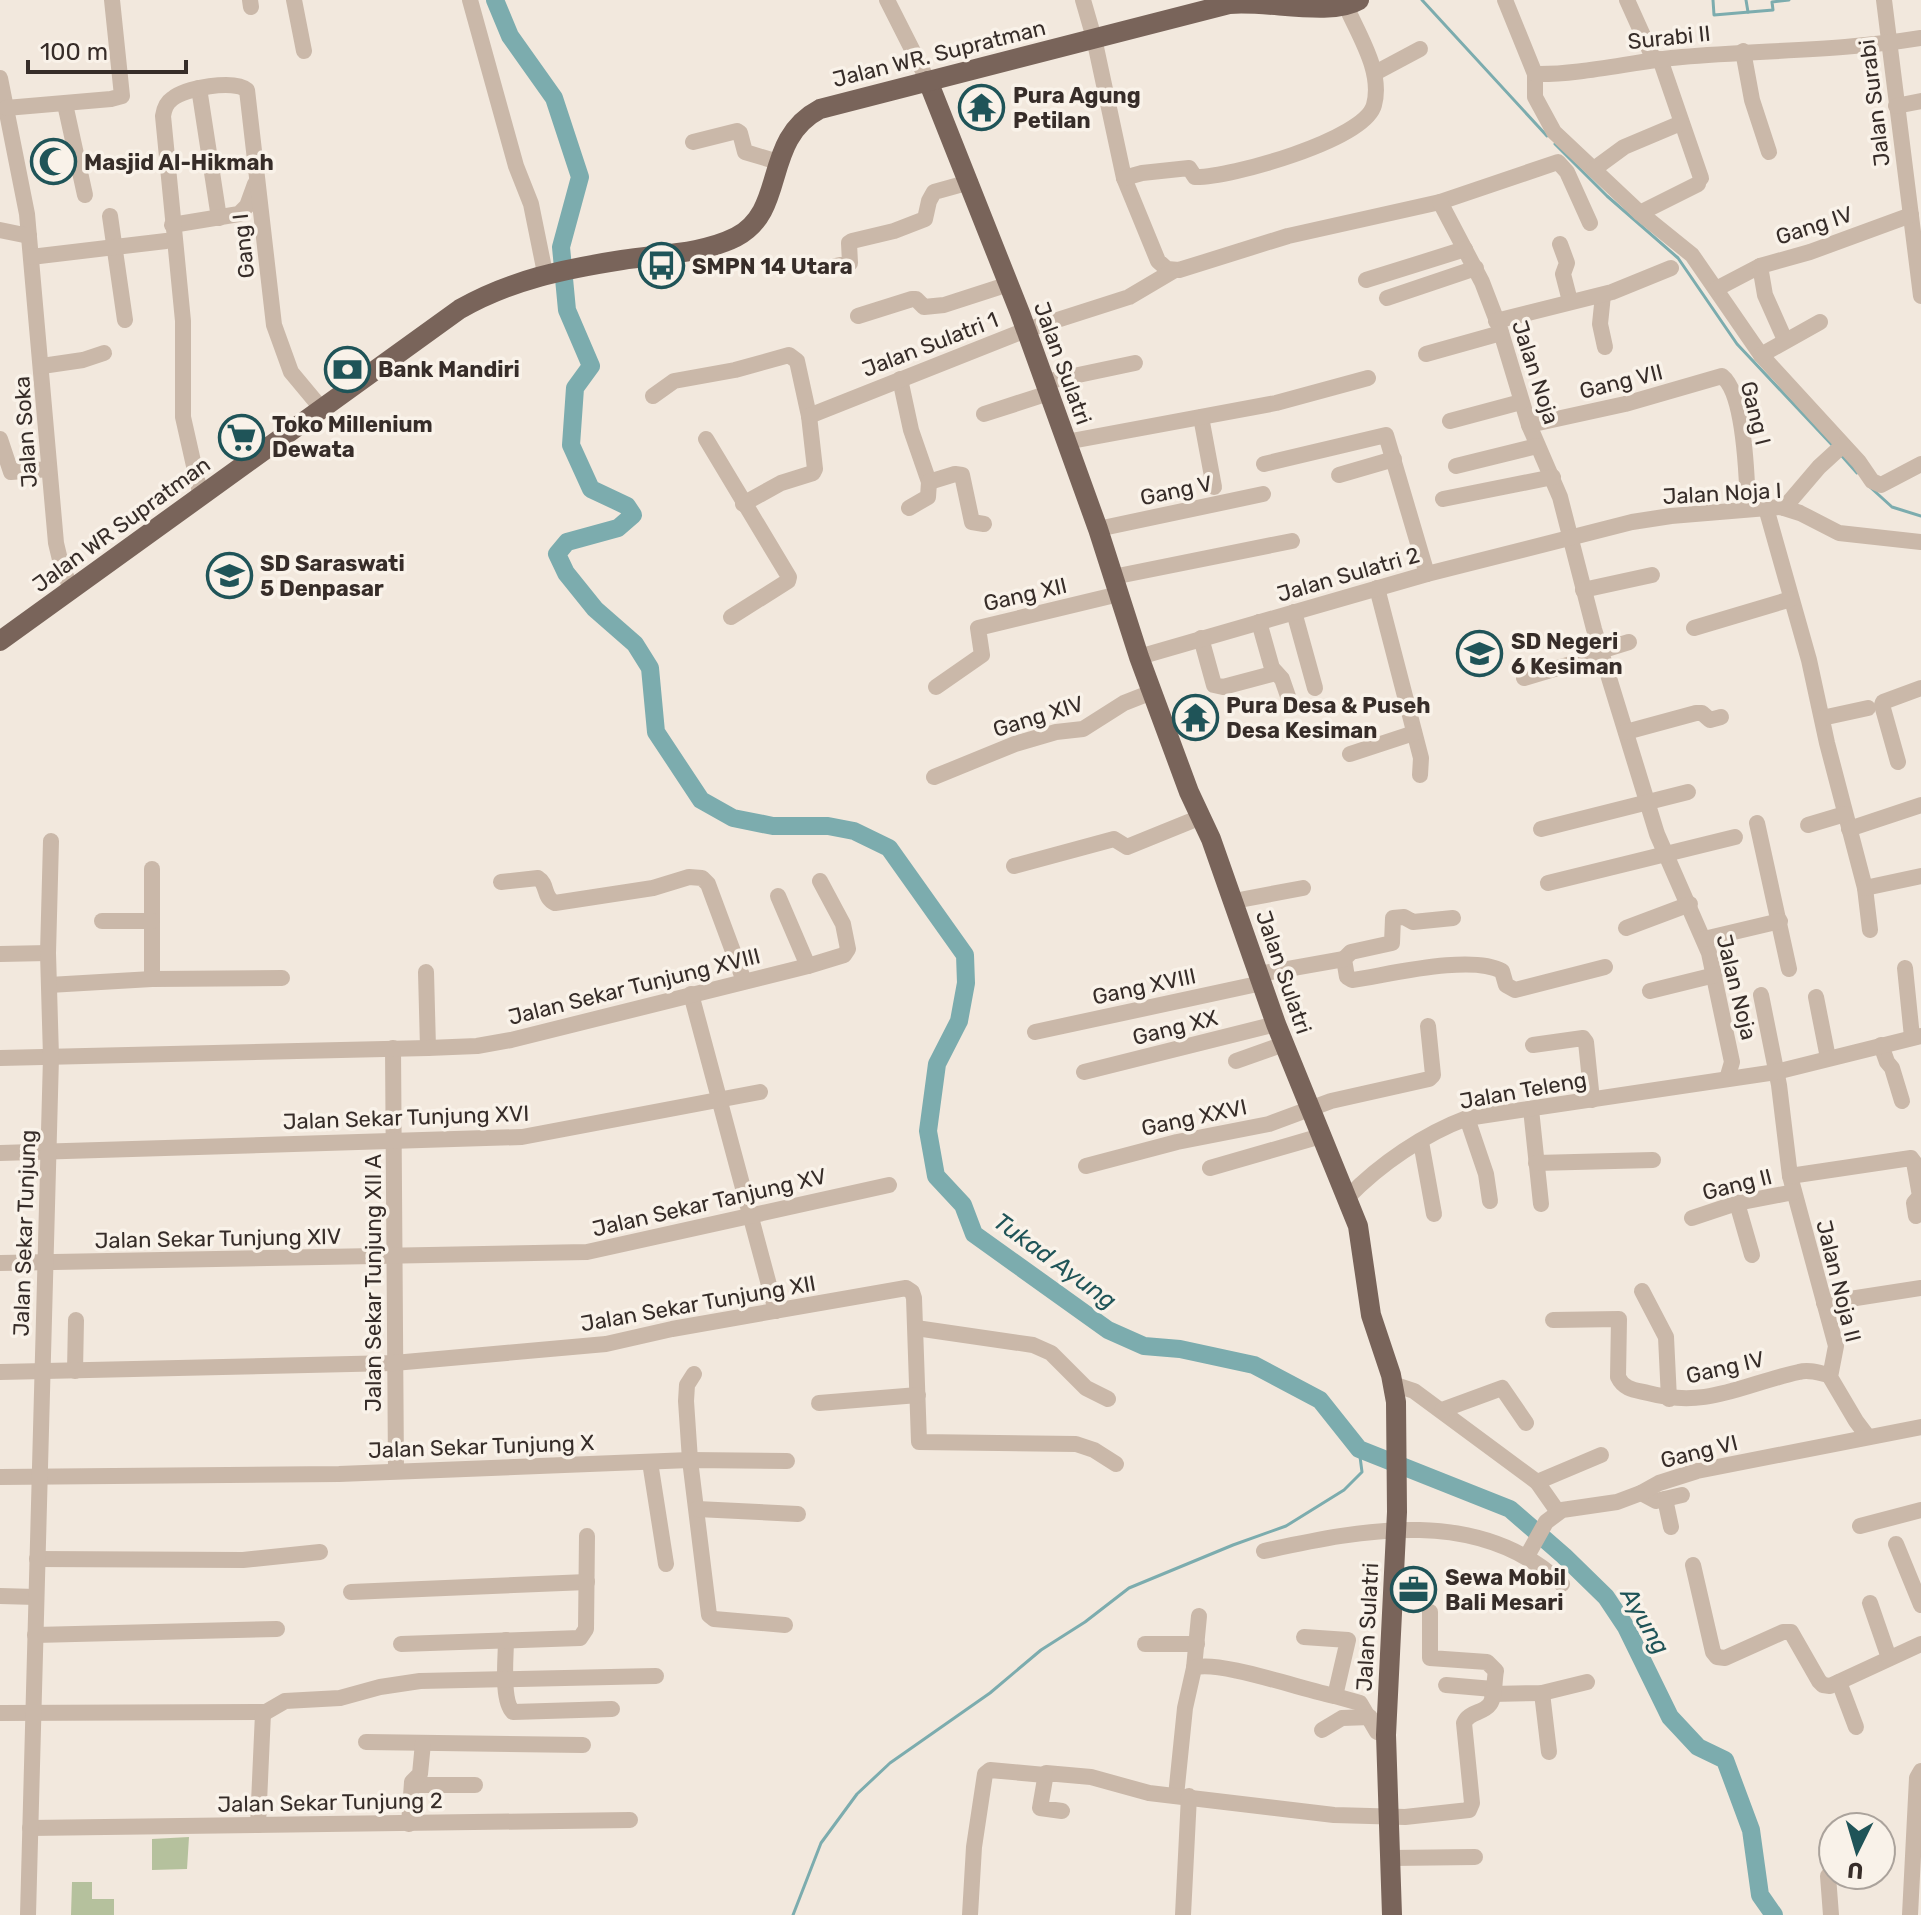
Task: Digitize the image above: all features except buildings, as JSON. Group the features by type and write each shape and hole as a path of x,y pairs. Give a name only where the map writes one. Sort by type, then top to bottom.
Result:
{"main road":[{"name":"Jalan WR. Supratman","path":"550,273 689,250 734,238 760,215 791,133 808,115 835,103 1238,3 1339,3"},
{"name":"Jalan Sulatri","path":"928,81 1026,330 1189,792 1234,901 1276,1024 1348,1197 1360,1234 1371,1315 1393,1384 1396,1423 1396,1521 1386,1735 1392,1915"},
{"name":"Jalan WR Supratman","path":"0,641 460,309 506,286 550,273"}],"street":[{"path":"6,108 122,96 112,0"},
{"path":"294,0 304,51"},
{"path":"470,0 516,166 531,204 550,273"},
{"path":"1083,0 1124,178 1158,261 1156,281"},
{"path":"1505,0 1535,74 1535,97 1547,124 1640,213 1692,255 1761,355 1876,484 1881,485 1914,467"},
{"path":"1627,0 1657,59 1700,181 1640,213"},
{"name":"Jalan Surabi","path":"1884,0 1921,296"},
{"path":"893,2 928,81"},
{"path":"1124,178 1189,168 1195,177 1213,177 1323,145 1368,116 1374,106 1375,73 1339,3"},
{"path":"1888,43 1921,38"},
{"name":"Surabi II","path":"1535,74 1743,51 1888,43"},
{"path":"1375,73 1420,49"},
{"path":"1743,51 1752,100 1769,152"},
{"name":"Jalan Soka","path":"0,78 24,194 58,554 72,591"},
{"name":"Gang I","path":"199,88 238,85 247,90 274,325 291,372 321,408"},
{"path":"201,497 183,417 183,321 164,109 170,99 199,88 219,218"},
{"path":"1896,106 1921,101"},
{"path":"65,104 85,195"},
{"path":"1594,169 1624,147 1681,123"},
{"path":"693,142 737,131 745,152 778,162"},
{"path":"1158,261 1173,271 1288,236 1440,202 1558,162 1567,172 1590,223"},
{"path":"1904,172 1921,167"},
{"path":"172,225 239,214 250,199 257,174"},
{"path":"835,266 850,263 849,243 852,241 894,231 925,219 934,192 970,182"},
{"name":"Jalan Noja","path":"1440,202 1476,268 1499,327 1529,425 1553,477 1569,526 1601,653 1648,803 1666,855 1704,939 1715,975 1732,1062 1727,1079"},
{"name":"Gang IV","path":"1785,340 1765,295 1760,266 1810,252 1911,215"},
{"path":"110,216 125,320"},
{"path":"0,230 29,236"},
{"path":"31,257 166,241"},
{"path":"1560,244 1567,263 1563,274 1570,301"},
{"path":"1366,280 1465,249"},
{"path":"1716,289 1760,266"},
{"path":"1387,298 1476,268"},
{"path":"1426,354 1570,301 1603,295 1671,268"},
{"name":"Jalan Sulatri 1","path":"809,416 1026,330 1129,297 1173,271"},
{"path":"858,316 912,299 924,307 944,305 1009,284"},
{"path":"1603,295 1600,324 1605,347"},
{"path":"1761,355 1820,322"},
{"path":"42,366 83,360 104,353"},
{"path":"653,396 674,381 735,370 789,355 797,361 809,416 814,472 771,488 743,504"},
{"path":"984,414 1047,388 1135,363"},
{"name":"Gang I","path":"1722,376 1729,384 1741,425 1748,509"},
{"name":"Gang VII","path":"1529,425 1625,404 1722,376"},
{"path":"1066,442 1276,403 1368,378"},
{"path":"900,379 911,430 929,482 928,497 909,508"},
{"path":"1450,421 1521,402"},
{"path":"1201,417 1214,487"},
{"path":"1264,464 1384,435 1388,437 1427,574"},
{"path":"0,439 11,472 49,469"},
{"path":"706,439 789,577 788,581 731,617"},
{"path":"1456,466 1537,446"},
{"path":"1784,508 1842,446"},
{"path":"1339,475 1394,459"},
{"path":"929,482 960,474 972,522 984,524"},
{"path":"1443,499 1553,477"},
{"name":"Gang V","path":"1098,529 1263,494"},
{"path":"1766,508 1804,639 1865,888 1870,930"},
{"name":"Jalan Noja I","path":"1571,539 1659,518 1784,508 1839,533 1921,542"},
{"name":"Jalan Sulatri 2","path":"1139,657 1427,574 1571,539"},
{"path":"1116,586 1292,541"},
{"path":"1583,590 1652,575"},
{"name":"Gang XII","path":"936,687 982,655 978,628 1116,586"},
{"path":"1377,588 1421,758 1420,775"},
{"path":"1694,628 1791,599"},
{"path":"1294,612 1315,688"},
{"path":"1259,622 1276,673 1282,679 1291,705"},
{"path":"1201,638 1214,685 1223,687 1276,673"},
{"path":"1524,678 1629,642"},
{"path":"1898,762 1882,705 1921,688"},
{"name":"Gang XIV","path":"934,777 1015,744 1056,732 1083,729 1124,703 1152,692"},
{"path":"1822,718 1868,708"},
{"path":"1626,732 1696,713 1702,713 1710,720 1721,717"},
{"path":"1350,754 1414,733"},
{"path":"1541,829 1688,792"},
{"path":"1808,825 1847,821 1921,805"},
{"path":"1014,866 1114,839 1127,847 1201,817"},
{"path":"1757,823 1789,969"},
{"path":"1548,883 1735,837"},
{"name":"Jalan Sekar Tunjung","path":"28,1915 49,1152 51,841"},
{"path":"152,869 152,979"},
{"path":"1865,888 1921,876"},
{"path":"501,882 538,878 543,882 547,898 555,903 653,888 689,877 702,878 708,884 744,981"},
{"name":"Jalan Sekar Tunjung XVIII","path":"0,1058 428,1048 477,1046 511,1040 808,966 847,952 843,924 820,881"},
{"path":"1234,901 1303,888"},
{"path":"778,896 808,966"},
{"path":"1626,928 1690,904"},
{"name":"Gang XVIII","path":"1035,1032 1344,959 1351,952 1391,945 1393,918 1404,917 1413,922 1453,918"},
{"path":"102,921 152,921"},
{"path":"1704,939 1780,921"},
{"path":"0,954 48,953"},
{"path":"1344,959 1348,980 1451,964 1489,966 1502,971 1506,985 1515,990 1605,967"},
{"path":"1727,1079 1776,1072 1916,1037 1905,968"},
{"path":"426,972 428,1048"},
{"path":"1650,991 1715,975"},
{"path":"49,985 152,979 282,978"},
{"path":"691,994 776,1311"},
{"name":"Jalan Noja II","path":"1761,995 1792,1184 1837,1350 1829,1375 1868,1437"},
{"path":"1816,997 1828,1058"},
{"name":"Gang XX","path":"1084,1072 1276,1024"},
{"name":"Gang XXVI","path":"1086,1166 1177,1142 1269,1124 1331,1101 1432,1077 1428,1026"},
{"path":"1533,1045 1583,1038 1592,1100"},
{"path":"1236,1061 1284,1044"},
{"path":"1881,1045 1902,1101"},
{"name":"Jalan Sekar Tunjung XII A","path":"393,1048 396,1470"},
{"name":"Jalan Noja","path":"1732,1062 1750,1076"},
{"name":"Jalan Teleng","path":"1348,1197 1379,1171 1439,1130 1467,1118 1727,1079"},
{"name":"Jalan Sekar Tunjung XVI","path":"0,1153 522,1137 760,1092"},
{"path":"1531,1109 1541,1204"},
{"path":"1467,1118 1486,1174 1490,1201"},
{"path":"1210,1168 1321,1136"},
{"path":"1421,1142 1434,1214"},
{"name":"Gang II","path":"1692,1218 1792,1184 1908,1158 1914,1160 1918,1171"},
{"path":"1536,1163 1653,1160"},
{"path":"1916,1216 1914,1203 1920,1196 1918,1171"},
{"name":"Jalan Sekar Tanjung XV","path":"394,1258 587,1252 889,1185"},
{"path":"1737,1203 1752,1255"},
{"name":"Jalan Sekar Tunjung XIV","path":"0,1263 394,1258"},
{"name":"Jalan Sekar Tunjung XII","path":"0,1372 394,1363 606,1344 672,1329 906,1288 914,1298 919,1442 1076,1444 1094,1450 1116,1464"},
{"path":"1824,1303 1921,1288"},
{"path":"1642,1291 1666,1337 1669,1399"},
{"name":"Gang IV","path":"1553,1320 1619,1319 1618,1377 1621,1384 1669,1399 1711,1397 1801,1371 1829,1375"},
{"path":"75,1371 76,1320"},
{"path":"916,1328 1033,1345 1051,1353 1086,1388 1108,1399"},
{"path":"694,1374 687,1385 686,1394 690,1460 709,1615 714,1619 785,1625"},
{"path":"1393,1384 1414,1391 1442,1410 1537,1482 1552,1517 1527,1556"},
{"path":"1442,1410 1502,1388 1526,1423"},
{"path":"819,1403 918,1395"},
{"path":"1868,1437 1921,1427"},
{"name":"Gang VI","path":"1552,1517 1608,1504 1697,1471 1868,1437"},
{"path":"1537,1482 1601,1455"},
{"name":"Jalan Sekar Tunjung X","path":"0,1477 339,1474 690,1460 787,1461"},
{"path":"650,1462 666,1564"},
{"path":"1641,1493 1652,1500 1682,1495"},
{"path":"1665,1499 1671,1527"},
{"path":"697,1509 798,1514"},
{"path":"1860,1526 1921,1510"},
{"path":"1264,1551 1385,1529 1396,1521 1475,1535 1527,1556 1562,1584"},
{"path":"401,1644 580,1638 584,1635 587,1536"},
{"path":"1896,1544 1921,1605"},
{"path":"37,1559 243,1560 320,1552"},
{"path":"1693,1565 1715,1656 1725,1658 1783,1632 1791,1632 1819,1681 1832,1684 1921,1644"},
{"path":"351,1592 587,1582"},
{"path":"0,1596 36,1597"},
{"path":"1870,1603 1889,1658"},
{"path":"970,1915 974,1847 987,1771 1045,1775 1052,1772 1091,1777 1149,1793 1334,1815 1390,1818 1471,1808 1464,1723 1469,1715 1488,1706 1496,1671 1489,1663 1430,1658 1430,1612"},
{"path":"1183,1915 1185,1708 1194,1668 1199,1616"},
{"path":"35,1635 277,1629"},
{"path":"1304,1637 1348,1640 1335,1696"},
{"path":"506,1640 505,1678 508,1707 513,1712 612,1709"},
{"path":"1145,1644 1197,1644"},
{"path":"1194,1668 1229,1670 1360,1703 1377,1732 1386,1735"},
{"path":"0,1713 263,1713 285,1701 340,1698 395,1685 455,1679 656,1676"},
{"path":"1446,1685 1492,1692 1542,1693 1587,1682"},
{"path":"1832,1684 1856,1727"},
{"path":"1542,1693 1549,1752"},
{"path":"258,1825 263,1713"},
{"path":"1322,1730 1342,1718 1370,1717"},
{"path":"366,1742 583,1745"},
{"path":"409,1824 412,1785 420,1774 423,1743"},
{"path":"1910,1915 1917,1861 1917,1778 1921,1772"},
{"path":"1045,1775 1040,1808 1062,1811"},
{"path":"412,1785 475,1785"},
{"name":"Jalan Sekar Tunjung 2","path":"30,1828 630,1820"},
{"path":"1391,1858 1475,1857"},
{"path":"1829,1891 1831,1915"}],"green space":[{"path":"189,1837 187,1869 152,1870 152,1839"},
{"path":"72,1882 92,1882 92,1899 114,1899 114,1915 71,1915"}],"waterway":[{"name":"Tukad Ayung","path":"495,0 510,36 554,98 580,177 561,247 567,310 591,366 575,388 571,445 591,489 627,506 633,515 618,528 567,542 557,554 566,573 595,609 635,644 650,668 656,732 701,800 733,818 773,826 828,826 854,831 889,848 965,955 966,983 959,1021 937,1064 928,1131 936,1176 963,1205 974,1234 1108,1330 1144,1346 1180,1349 1254,1365 1320,1400 1359,1449 1510,1509 1606,1597 1626,1627 1670,1717 1698,1747 1725,1760 1751,1830 1760,1895 1774,1915"},
{"path":"1422,0 1547,136"},
{"path":"1713,0 1714,15 1773,10 1772,2 1789,0"},
{"path":"1746,0 1748,12"},
{"path":"1555,144 1607,196 1678,258 1737,344 1833,446"},
{"path":"1841,455 1857,473"},
{"path":"1870,487 1892,507 1921,516"},
{"path":"793,1915 821,1843 857,1794 890,1763 990,1693 1041,1650 1085,1622 1129,1588 1286,1526 1344,1490 1362,1472 1359,1449"}],"place":[{"name":"Pura Agung Petilan","path":"982,108"},
{"name":"Masjid Al-Hikmah","path":"53,162"},
{"name":"SMPN 14 Utara","path":"661,266"},
{"name":"Bank Mandiri","path":"347,369"},
{"name":"Toko Millenium Dewata","path":"241,437"},
{"name":"SD Saraswati 5 Denpasar","path":"229,576"},
{"name":"SD Negeri 6 Kesiman","path":"1480,654"},
{"name":"Pura Desa & Puseh Desa Kesiman","path":"1195,718"},
{"name":"Sewa Mobil Bali Mesari","path":"1414,1590"}],"water label":[{"name":"Ayung","path":"1645,1621"}]}
